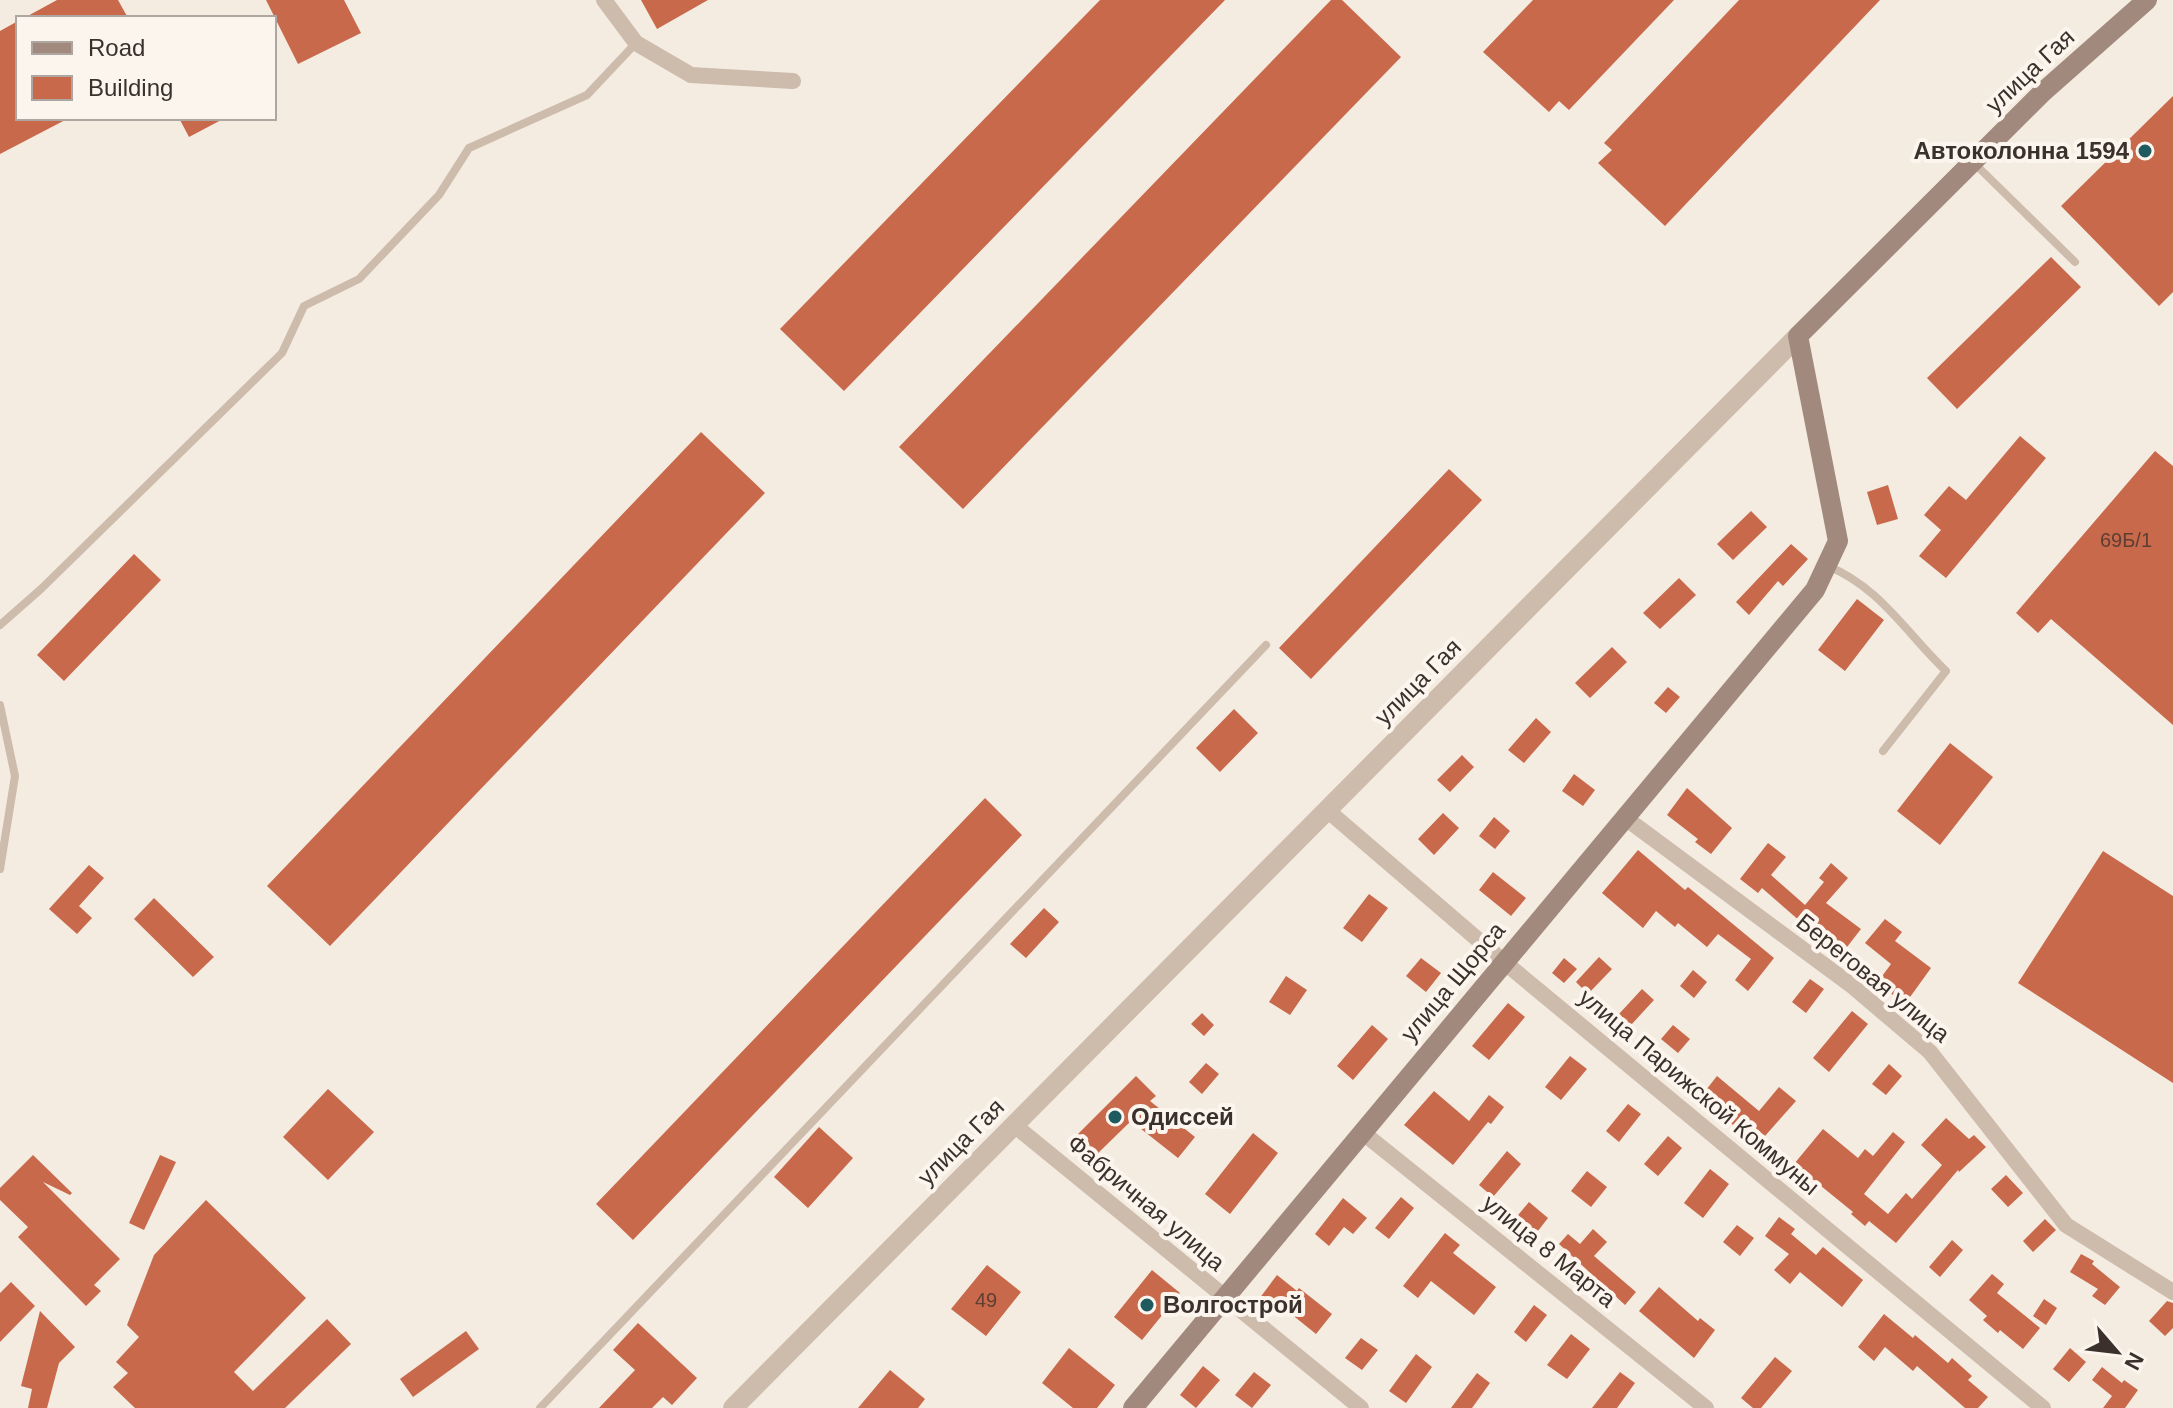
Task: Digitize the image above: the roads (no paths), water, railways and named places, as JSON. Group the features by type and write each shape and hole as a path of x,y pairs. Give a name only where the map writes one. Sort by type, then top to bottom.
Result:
{"main road":[{"name":"улица Гая","path":"1798,336 2043,92 2147,0"},
{"name":"улица Щорса","path":"1133,1408 1815,590 1838,541 1798,336"}],"street":[{"path":"604,0 636,43 691,75 793,81"},
{"name":"улица Гая","path":"733,1408 1798,336"},
{"name":"улица Парижской Коммуны","path":"1327,810 1504,962 2043,1408"},
{"name":"Береговая улица","path":"1624,817 1851,985 1930,1052 2066,1225 2173,1292"},
{"name":"Фабричная улица","path":"1014,1125 1361,1408"},
{"name":"улица 8 Марта","path":"1362,1132 1706,1408"}],"lane":[{"path":"0,625 41,589 282,353 304,306 359,279 439,195 469,148 587,95 636,43"},
{"path":"1973,162 2075,262"},
{"path":"1826,566 1846,573 1897,615 1919,645 1946,671 1883,751"},
{"path":"540,1408 1266,645"},
{"path":"0,705 15,776 0,869"}],"place":[{"name":"Автоколонна 1594","path":"2145,151"},
{"name":"Одиссей","path":"1115,1117"},
{"name":"Волгострой","path":"1147,1305"}]}
